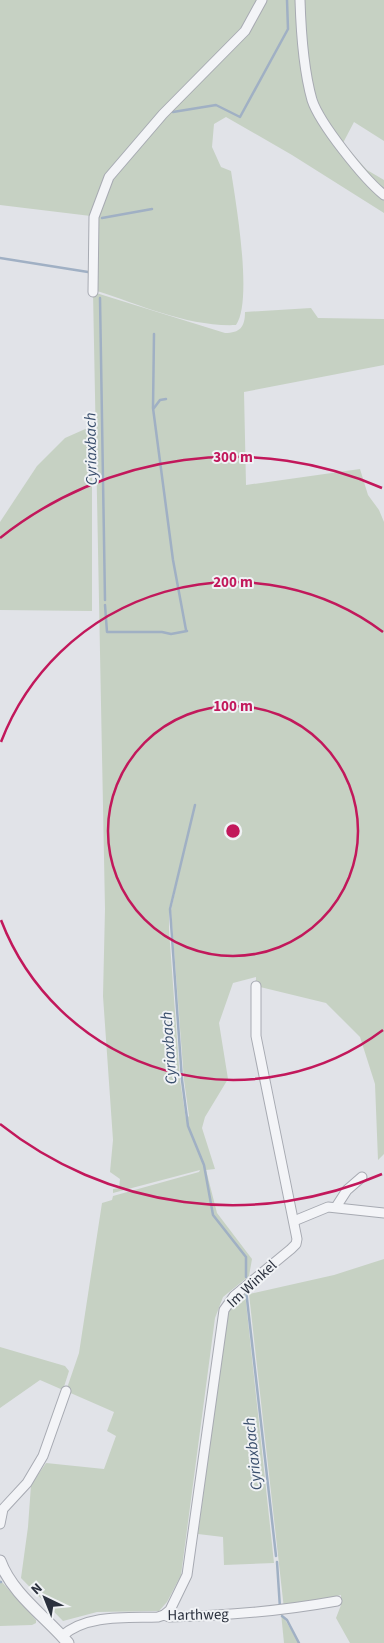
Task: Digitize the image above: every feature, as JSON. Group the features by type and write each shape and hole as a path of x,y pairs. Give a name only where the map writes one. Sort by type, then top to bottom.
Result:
{"street":[{"path":"94,292 94,217 109,177 164,114 245,31 262,0"},
{"path":"300,0 305,62 313,102 332,133 360,170 384,195"},
{"name":"Im Winkel","path":"164,1615 170,1610 187,1574 224,1310 234,1296 296,1244 294,1221 256,1036 256,986"},
{"path":"336,1207 347,1190 362,1178"},
{"path":"294,1221 328,1207 384,1214"},
{"path":"0,1524 1,1508 27,1483 43,1456 66,1391"},
{"path":"0,1561 7,1576 20,1593 65,1640"},
{"name":"Harthweg","path":"65,1640 72,1629 96,1620 158,1617 164,1615 169,1617 210,1616 277,1612 337,1601"}],"green space":[{"path":"0,0 384,0 384,141 354,122 343,143 367,170 384,180 384,213 292,155 226,117 214,124 212,147 221,167 231,171 236,205 242,251 243,295 241,313 236,325 218,325 183,319 97,291 99,217 0,205"},
{"path":"93,292 225,333 234,332 241,328 245,312 311,308 318,318 384,319 384,365 244,392 246,485 360,469 368,495 379,510 384,522 384,1154 378,1160 375,1084 360,1037 326,1003 256,986 256,977 233,983 219,1023 228,1079 205,1117 202,1128 215,1169 206,1170 217,1213 252,1259 249,1276 223,1297 215,1318 181,1575 167,1602 159,1611 97,1612 63,1621 21,1578 28,1527 31,1485 46,1463 104,1469 116,1436 107,1431 114,1412 66,1391 79,1353 102,1203 112,1200 113,1196 199,1172 200,1170 113,1193 113,1189 119,1188 120,1179 110,1172 113,1140 103,996 105,909","holes":["186,843 171,910 184,1080 189,1116 186,1119 180,1080 169,930 169,909"]},
{"path":"92,426 92,611 0,610 0,522 37,466 65,438"},
{"path":"384,1259 384,1643 350,1643 336,1618 341,1605 341,1595 284,1609 249,1294 334,1275"},
{"path":"245,1293 274,1563 224,1565 223,1537 198,1534 227,1317 231,1306"},
{"path":"0,1347 65,1366 69,1371 63,1390 40,1380 0,1408"},
{"path":"0,1580 36,1620 36,1623 32,1625 0,1626"},
{"path":"281,1613 299,1643 284,1643"}],"waterway":[{"path":"173,112 216,105 240,117 288,29 287,0"},
{"path":"102,218 152,209"},
{"name":"Cyriaxbach","path":"0,258 88,272"},
{"name":"Cyriaxbach","path":"100,298 105,600"},
{"name":"Cyriaxbach","path":"154,334 153,408 173,560 186,630"},
{"path":"154,408 160,400 166,399"},
{"name":"Cyriaxbach","path":"105,605 107,632 162,632 171,634 187,631"},
{"name":"Cyriaxbach","path":"195,805 170,909 182,1080 188,1126 204,1165 213,1215 246,1257 246,1277"},
{"name":"Cyriaxbach","path":"246,1290 276,1556"},
{"name":"Cyriaxbach","path":"277,1562 280,1608"},
{"name":"Cyriaxbach","path":"282,1616 287,1620 299,1643"}]}
